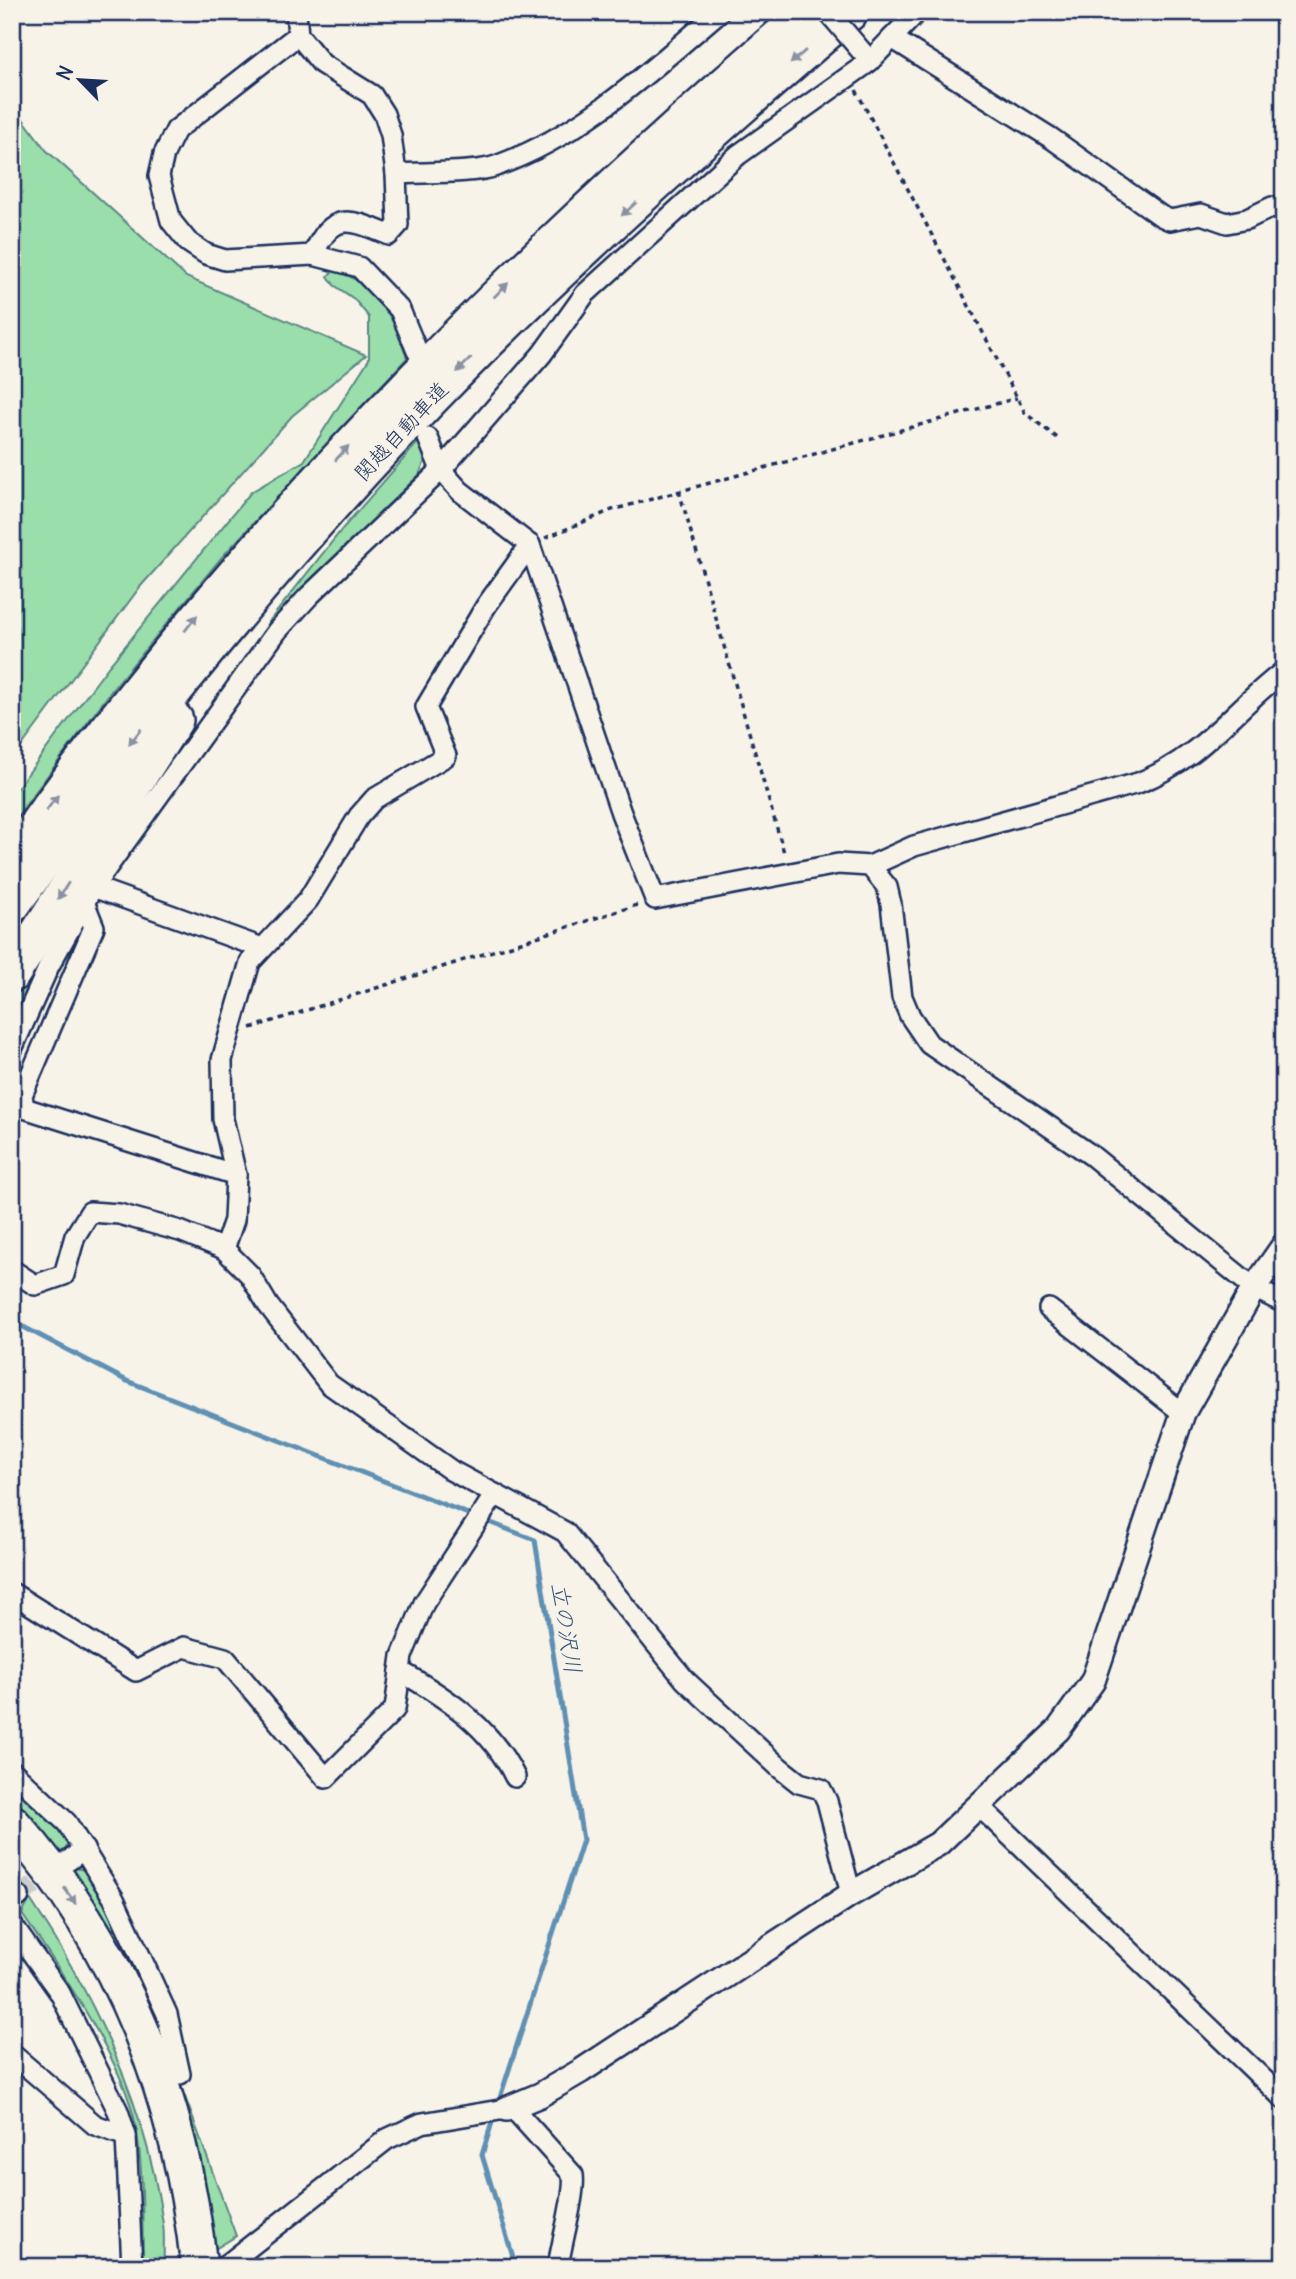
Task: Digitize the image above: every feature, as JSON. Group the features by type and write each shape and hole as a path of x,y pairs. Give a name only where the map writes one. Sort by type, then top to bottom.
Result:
{"highway":[{"name":"関越自動車道","path":"12,859 198,614 358,436 526,265 808,12"},
{"name":"関越自動車道","path":"12,905 142,728 226,625 374,458 544,286 850,12"},
{"path":"12,974 165,735 253,611 374,458"},
{"path":"12,1823 79,1909 137,2017 223,2265"},
{"path":"12,1858 74,1946 130,2060 156,2140 178,2267"}],"street":[{"path":"296,12 298,35 322,64 372,95 384,114 391,135 396,174 398,225 395,232 389,234 349,220 336,223 326,230 313,255"},
{"path":"396,174 495,166 573,128 614,101 719,12"},
{"path":"828,12 866,57"},
{"path":"12,1049 49,966 89,894 277,631 309,596 441,470 542,354 585,294 738,155 849,76 866,57 892,38 917,12"},
{"path":"298,35 176,130 164,154 159,176 171,221 188,243 206,254 225,260 313,255 359,267 377,281 400,310 417,351"},
{"path":"892,38 1051,138 1170,220 1201,214 1227,223 1247,219 1272,206 1284,212"},
{"path":"428,438 441,470 460,491 530,545 621,813 656,899 838,864 870,866 914,846 1126,786 1170,770 1200,748 1284,671"},
{"path":"224,1249 234,1220 236,1175 223,1119 220,1084 222,1060 250,962 308,900 359,816 373,799 446,756 426,707 486,606 530,545"},
{"path":"870,866 887,887 902,997 910,1016 929,1044 1091,1155 1254,1288 1284,1303"},
{"path":"89,894 262,948"},
{"path":"89,894 94,927 22,1095 24,1108 236,1175"},
{"path":"12,1270 34,1285 64,1276 75,1236 90,1212 131,1217 180,1231 224,1249 250,1275 268,1305 329,1384 453,1471 565,1532 685,1680 780,1768 799,1783 821,1789 827,1801 851,1894"},
{"path":"223,2265 387,2139 422,2123 509,2108 540,2095 851,1894 938,1844 980,1807 1058,1730 1093,1681 1183,1413 1254,1288 1284,1245"},
{"path":"1049,1309 1183,1413"},
{"path":"12,1593 136,1671 184,1647 225,1658 326,1779 394,1709 402,1656 424,1602 495,1494"},
{"path":"400,1671 449,1699 502,1750 515,1777"},
{"path":"12,1771 67,1823 76,1855 114,1899 167,2014 180,2074"},
{"path":"980,1807 1284,2099"},
{"path":"12,1925 60,1993 78,2026 126,2136 132,2267"},
{"path":"12,2054 95,2126 126,2136"},
{"path":"509,2108 573,2175 575,2186 569,2204 558,2267"}],"path":[{"path":"849,76 1025,413 1060,440"},
{"path":"530,545 612,510 1017,398"},
{"path":"679,491 790,874"},
{"path":"233,1016 247,1029 656,899"}],"green space":[{"path":"12,104 46,150 186,277 366,355 292,416 140,587 12,759"},
{"path":"333,270 363,284 382,303 407,358 222,557 115,686 12,823 12,795 108,667 251,492 304,461 369,359 369,317 354,299 334,285 328,276"},
{"path":"420,440 425,461 419,475 302,588 270,625 267,624 343,528"},
{"path":"47,943 52,944 12,1030 12,1000"},
{"path":"12,1780 69,1839 65,1852 56,1858 12,1805"},
{"path":"75,1868 90,1871 131,1949 236,2236 210,2252 70,1872"},
{"path":"30,1899 76,1975 115,2054 131,2095 155,2180 164,2229 164,2267 143,2267 140,2162 136,2127 129,2101 105,2045 89,2017 22,1914"}],"waterway":[{"name":"立の沢川","path":"12,1321 127,1381 535,1540 583,1840 497,2107"},
{"name":"立の沢川","path":"494,2116 482,2155 516,2267"}],"tunnel":[{"path":"19,1896 59,1867"}]}
